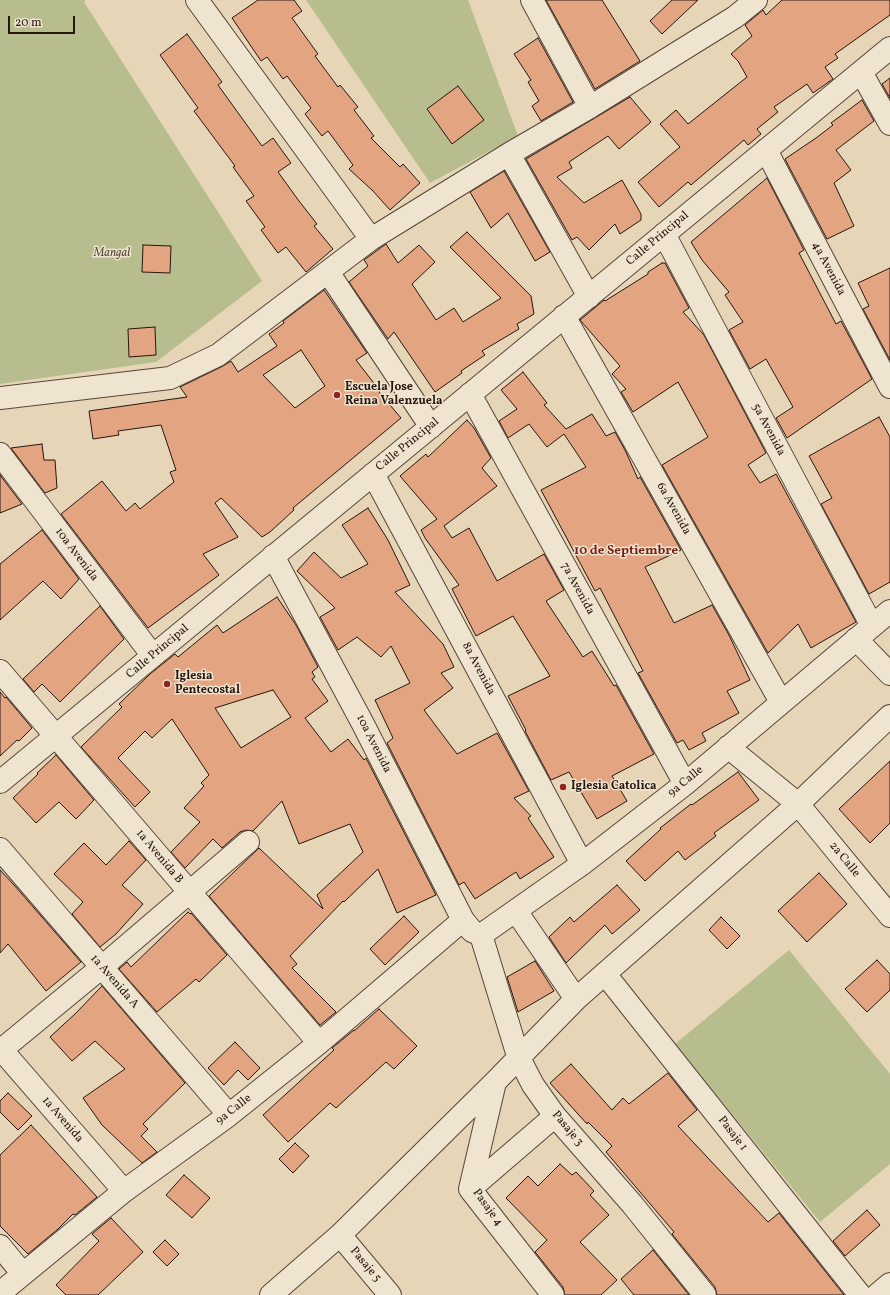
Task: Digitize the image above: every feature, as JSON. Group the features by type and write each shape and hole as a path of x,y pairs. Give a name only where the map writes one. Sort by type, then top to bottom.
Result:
{"street":[{"path":"197,0 371,240"},
{"path":"532,0 590,107"},
{"path":"0,398 170,378 218,355 371,240 509,154 590,107 738,8 756,0"},
{"name":"Calle Principal","path":"0,782 890,48"},
{"path":"861,72 890,124"},
{"name":"4a Avenida","path":"766,150 890,387"},
{"path":"509,154 589,297"},
{"name":"5a Avenida","path":"664,234 872,626"},
{"path":"328,272 431,427"},
{"name":"6a Avenida","path":"564,316 781,702"},
{"name":"7a Avenida","path":"470,394 685,784"},
{"name":"10a Avenida","path":"0,454 153,656"},
{"name":"8a Avenida","path":"374,474 582,864"},
{"name":"10a Avenida","path":"273,556 472,928"},
{"name":"9a Calle","path":"0,1294 124,1191 229,1115 319,1043 472,928 516,911 582,864 685,784 890,611"},
{"path":"856,639 890,674"},
{"name":"1a Avenida B","path":"0,671 319,1043"},
{"path":"271,1295 340,1235 495,1082 518,1056 576,999 798,804 890,716"},
{"name":"2a Calle","path":"728,747 798,804 890,916"},
{"path":"0,1049 102,967 248,842"},
{"name":"1a Avenida A","path":"0,849 229,1115"},
{"path":"516,911 576,999"},
{"name":"Pasaje 3","path":"472,928 518,1056 533,1085 555,1116 632,1204 705,1295"},
{"name":"Pasaje 1","path":"605,974 860,1295"},
{"name":"1a Avenida","path":"0,1049 124,1191"},
{"name":"Pasaje 4","path":"495,1082 470,1189 553,1295"},
{"path":"470,1189 555,1116"},
{"name":"Pasaje 5","path":"340,1235 390,1295"},
{"path":"0,1246 23,1274"},
{"path":"877,1295 890,1284"}],"green space":[{"name":"Mangal","path":"0,0 86,0 84,2 262,281 156,362 0,384"},
{"path":"306,0 468,0 518,136 430,183"},
{"path":"789,950 890,1074 890,1164 820,1222 675,1044"}],"building":[{"path":"258,0 294,0 302,11 292,18 318,54 315,56 338,87 340,85 358,107 354,110 374,136 371,138 400,167 403,164 420,183 390,210 373,191 349,169 353,165 328,131 322,136 305,114 311,108 287,76 283,79 267,57 261,61 232,18"},
{"path":"546,0 602,0 640,61 595,89"},
{"path":"672,0 698,0 662,34 650,21"},
{"path":"782,0 890,0 890,15 835,54 838,58 825,67 833,79 813,93 807,84 774,107 778,112 757,129 761,134 748,145 744,140 691,185 688,182 659,207 638,182 680,147 660,124 676,110 688,124 747,77 738,61 731,54 752,36 745,25 763,10 766,15"},
{"path":"187,34 222,82 218,85 262,146 273,138 291,163 278,172 317,224 314,226 333,249 306,272 286,247 278,253 261,230 265,227 246,201 254,196 233,167 235,166 194,111 198,108 160,55"},
{"path":"538,38 573,102 541,121 532,106 539,101 528,82 531,80 514,54"},
{"path":"890,78 890,98 882,84"},
{"path":"458,86 484,120 452,144 427,109"},
{"path":"630,97 651,122 619,149 608,136 569,162 572,168 557,177 584,203 622,180 641,214 641,220 620,234 615,224 589,250 577,237 572,240 526,159"},
{"path":"862,100 874,121 836,150 851,170 834,183 854,226 827,239 785,159 833,125 831,123"},
{"path":"504,171 550,252 535,261 508,213 491,228 470,192"},
{"path":"767,178 804,250 799,253 836,324 841,321 872,379 787,438 776,418 793,407 766,359 750,369 729,330 743,322 725,295 729,292 702,260 691,242"},
{"path":"467,232 531,296 534,314 517,324 519,329 482,351 485,355 461,371 462,373 435,392 394,332 388,339 349,282 368,266 364,260 386,244 398,263 419,245 435,262 412,284 436,320 454,308 463,322 501,298 450,247"},
{"path":"143,245 171,246 170,273 142,272"},
{"path":"662,263 665,263 689,308 683,312 704,335 766,453 748,465 760,483 776,474 856,622 811,648 798,624 768,653 662,465 708,437 678,382 633,412 621,392 626,389 612,374 620,366 580,320 604,300 605,301 648,274 648,272"},
{"path":"890,268 890,360 863,309 869,306 858,283"},
{"path":"324,290 367,353 356,360 380,391 379,392 401,418 293,508 294,510 270,532 262,537 221,498 215,503 238,537 203,554 219,575 148,628 61,514 102,481 126,511 135,503 140,509 174,482 170,472 176,470 161,425 118,431 119,435 93,439 89,411 187,397 180,387 231,361 238,372 277,346 269,334 284,323 283,321","holes":["301,350 325,386 295,408 263,375"]},
{"path":"155,327 156,355 129,357 128,329"},
{"path":"523,372 547,403 544,405 566,429 592,414 606,436 615,432 638,479 640,477 681,550 645,567 674,623 712,605 729,635 750,680 727,691 739,713 702,733 706,741 689,750 683,740 677,743 638,673 643,671 600,588 595,591 541,490 586,467 564,434 547,447 529,424 508,438 499,421 517,409 501,390"},
{"path":"879,417 890,437 890,582 869,594 821,504 832,498 809,456"},
{"path":"467,420 474,428 491,458 482,468 497,486 444,526 452,538 469,528 497,581 544,554 564,590 546,601 583,657 592,651 614,686 616,685 654,754 612,776 627,801 597,819 569,772 551,780 508,696 550,676 513,616 476,636 452,589 459,585 425,538 421,530 437,519 400,476 426,454 428,457"},
{"path":"42,444 44,460 55,460 57,488 45,493 11,448"},
{"path":"0,475 22,504 0,513"},
{"path":"368,508 388,540 410,585 395,592 443,644 454,667 441,673 453,688 424,710 457,754 497,733 529,791 514,798 531,816 528,818 554,857 520,879 516,872 475,899 464,882 459,885 387,743 393,738 375,700 410,683 391,646 381,657 357,637 338,650 320,617 335,608 297,571 314,552 341,578 368,564 342,525"},
{"path":"42,530 79,579 61,599 43,581 0,620 0,564"},
{"path":"277,597 296,625 318,667 312,672 315,677 312,679 328,701 305,718 331,752 348,739 364,760 366,758 436,895 397,913 378,869 344,902 343,901 290,956 297,964 292,968 336,1012 320,1025 209,896 259,848 323,909 317,895 363,852 350,824 299,844 282,801 253,831 246,830 240,832 222,848 213,839 185,868 171,852 200,822 184,808 204,786 201,783 209,775 172,719 152,738 145,731 118,758 150,792 135,807 81,747 122,707 119,704 150,674 175,654 178,657 217,625 223,633","holes":["273,690 291,717 241,748 215,708"]},
{"path":"100,606 124,639 60,702 42,684 34,692 23,679"},
{"path":"0,692 32,728 19,741 17,740 0,756"},
{"path":"56,755 94,800 76,819 59,802 36,823 13,798"},
{"path":"890,761 890,823 870,843 839,809"},
{"path":"738,772 759,800 714,833 716,836 685,860 678,851 645,881 626,861 661,829 660,828 691,804 692,805"},
{"path":"129,841 146,860 122,885 143,904 116,934 100,947 72,914 83,902 54,874 84,843 106,865"},
{"path":"0,870 81,962 46,991 8,944 0,953"},
{"path":"819,873 847,904 807,942 778,911"},
{"path":"617,885 640,910 612,934 605,925 566,963 549,937 570,917 574,922"},
{"path":"188,912 190,914 191,913 227,955 199,982 196,979 157,1012 119,969 127,962 131,967"},
{"path":"404,916 419,932 385,965 370,949"},
{"path":"721,917 740,936 727,949 709,930"},
{"path":"877,960 890,974 890,990 867,1012 845,989"},
{"path":"535,961 554,991 518,1012 507,977"},
{"path":"102,986 185,1083 143,1124 148,1129 141,1136 157,1152 142,1163 102,1125 83,1098 125,1069 95,1041 72,1061 50,1037"},
{"path":"379,1009 417,1046 394,1069 386,1062 336,1108 330,1103 288,1142 263,1115 334,1050 332,1048"},
{"path":"235,1042 260,1068 248,1080 238,1070 224,1085 208,1068"},
{"path":"571,1064 612,1110 623,1098 629,1104 668,1073 697,1110 678,1126 768,1222 779,1213 844,1295 717,1295 715,1287 672,1234 674,1232 606,1152 612,1146 588,1122 587,1124 550,1083"},
{"path":"8,1093 32,1116 18,1130 0,1112 0,1101"},
{"path":"31,1125 97,1197 75,1215 73,1214 58,1229 28,1254 0,1226 0,1155"},
{"path":"295,1143 309,1156 293,1173 279,1159"},
{"path":"560,1164 572,1175 576,1172 594,1191 590,1195 609,1215 580,1242 617,1280 601,1295 565,1295 563,1287 535,1252 547,1240 506,1198 528,1176 538,1186"},
{"path":"184,1175 210,1198 192,1218 166,1195"},
{"path":"867,1210 880,1225 845,1256 833,1241"},
{"path":"111,1218 143,1252 98,1295 66,1295 56,1285 99,1241 92,1234"},
{"path":"165,1240 179,1254 167,1266 153,1252"},
{"path":"653,1250 689,1295 634,1295 621,1279"}],"place":[{"name":"Escuela Jose Reina Valenzuela","path":"337,395"},
{"name":"Iglesia Pentecostal","path":"167,684"},
{"name":"Iglesia Catolica","path":"563,787"}],"district":[{"name":"10 de Septiembre","path":"626,552"}]}
